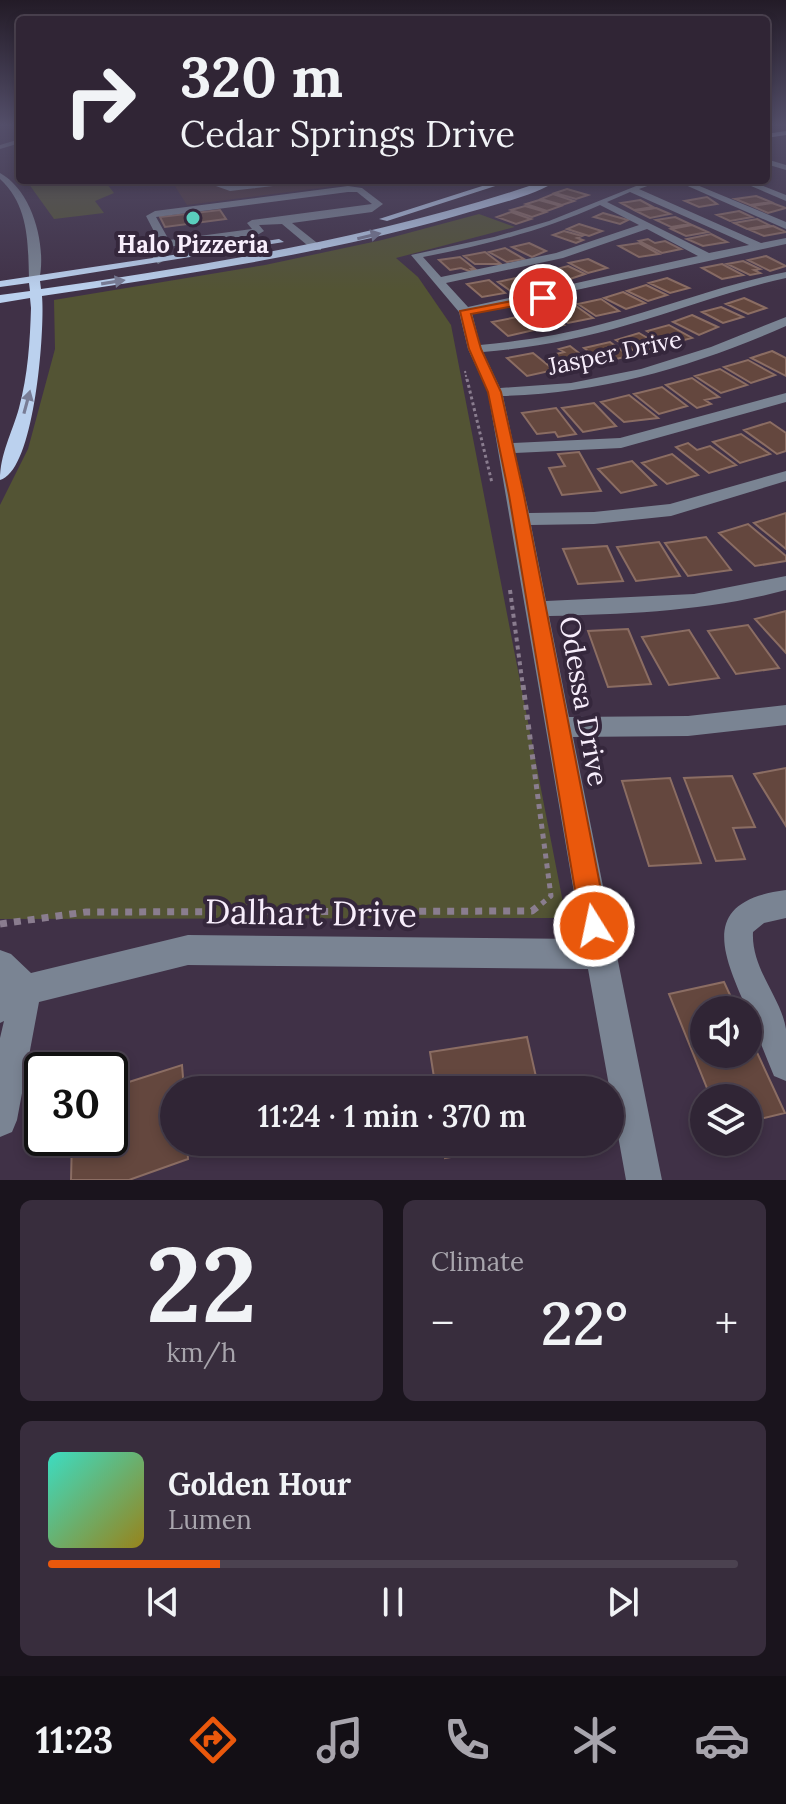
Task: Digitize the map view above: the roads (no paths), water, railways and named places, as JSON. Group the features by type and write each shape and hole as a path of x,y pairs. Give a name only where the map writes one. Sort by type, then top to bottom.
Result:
{"main road":[{"path":"0,299 35,286 158,261 303,237 445,202 498,184"},
{"path":"0,284 35,286 234,264 422,223 543,184"},
{"path":"0,475 20,426 34,375 40,325 35,286"}],"street":[{"path":"5,180 20,194 27,208 35,286"},
{"path":"216,184 230,188 280,185"},
{"path":"600,202 647,184"},
{"path":"687,184 786,226"},
{"path":"751,184 786,198"},
{"path":"158,261 152,250 164,240 259,231 252,223 372,209 378,204 359,190 348,189 158,213 151,216 164,240"},
{"path":"630,189 657,198 758,245"},
{"path":"600,202 707,256"},
{"name":"Odessa Drive","path":"600,202 552,223 496,240 416,255 465,311 469,354 495,392 644,1180"},
{"path":"284,221 317,248"},
{"path":"438,281 559,256 647,226"},
{"path":"465,311 543,298 707,256 786,241"},
{"path":"469,354 595,330 719,290 786,275"},
{"name":"Jasper Drive","path":"495,392 538,392 594,384 672,367 786,321"},
{"path":"506,448 621,443 786,397"},
{"path":"521,519 594,518 671,510 718,499 786,476"},
{"path":"537,609 685,604 786,583"},
{"path":"558,727 688,726 786,715"},
{"path":"786,904 767,907 748,916 738,929 736,950 786,1064"},
{"name":"Dalhart Drive","path":"13,998 188,950 600,954"},
{"path":"0,965 13,998 0,1120"}],"place":[{"name":"Halo Pizzeria","path":"193,218"}]}
